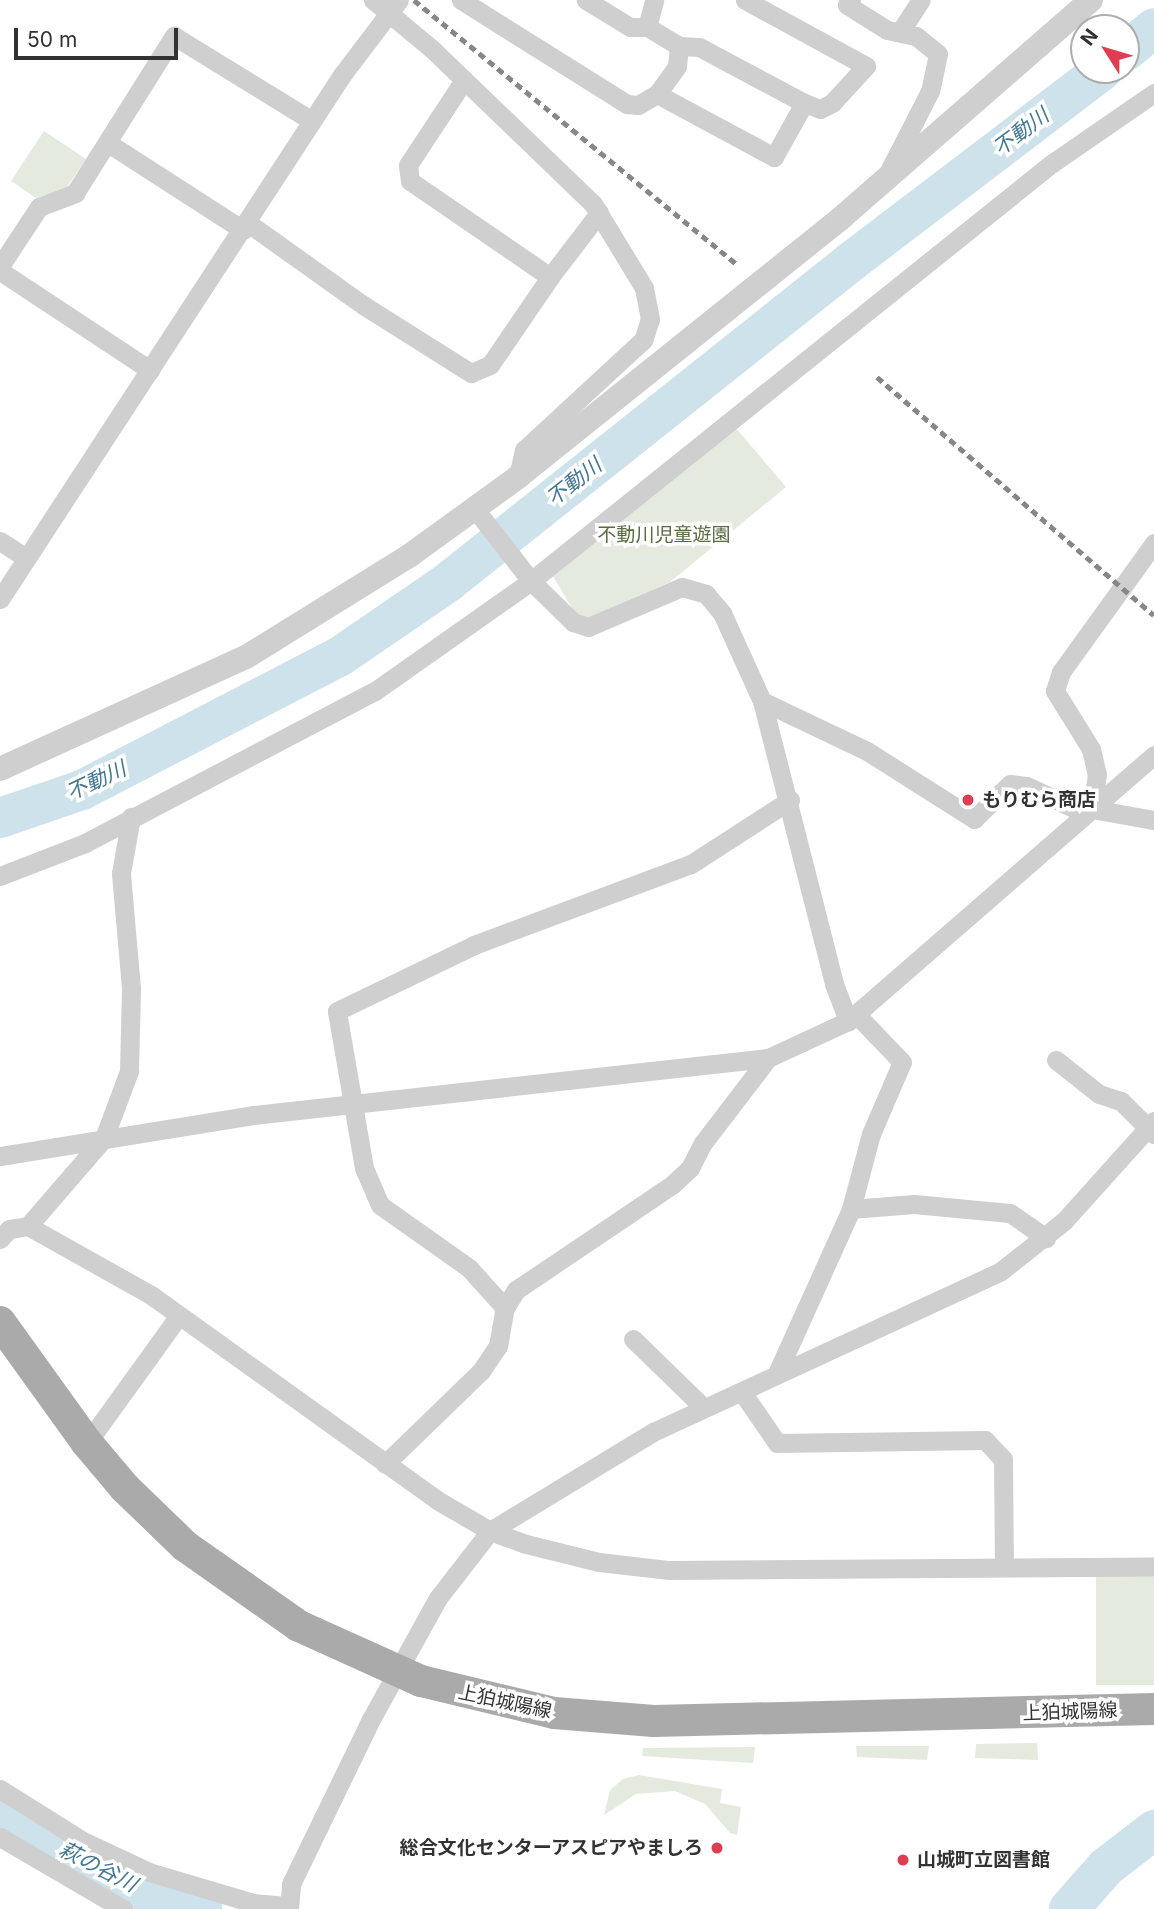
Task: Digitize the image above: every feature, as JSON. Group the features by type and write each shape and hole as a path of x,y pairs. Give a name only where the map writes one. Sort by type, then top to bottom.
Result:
{"main road":[{"name":"上狛城陽線","path":"0,1322 87,1443 155,1518 232,1583 317,1635 398,1672 472,1697 554,1713 654,1721 1154,1709"}],"street":[{"path":"461,0 627,104 638,105 657,94 677,66 679,46"},
{"path":"586,0 630,27 647,27 679,46 699,47 820,109 832,103 866,66 745,0"},
{"path":"647,27 654,0"},
{"path":"851,0 847,5 887,30 916,36 938,54 930,91 883,182"},
{"path":"900,32 921,0"},
{"path":"0,769 246,657 478,513 518,477 883,182 1091,0"},
{"path":"0,599 245,227 387,4 599,212 644,288 650,311 643,340 524,450 518,477"},
{"path":"0,266 39,207 75,193 174,36 312,121"},
{"path":"464,80 408,164 407,178 550,277"},
{"path":"0,876 85,843 375,691 527,576 1051,164 1154,93"},
{"path":"657,94 774,157 804,103"},
{"path":"108,144 245,227 471,373 490,365 550,277 599,212"},
{"path":"0,271 150,370"},
{"path":"478,513 527,576 573,622 588,626 646,598 682,587 698,590 722,613 762,701 790,800 834,984 852,1018 902,1062 871,1134 851,1209 779,1371"},
{"path":"0,541 26,558"},
{"path":"1089,811 1097,774 1091,749 1055,691 1061,672 1154,543"},
{"path":"762,701 867,751 974,819 1010,784 1027,786 1089,811 1154,820"},
{"path":"0,1156 104,1138 355,1104 768,1058 852,1018 1154,755"},
{"path":"505,1308 468,1268 380,1205 364,1168 337,1010 474,944 691,864 790,800"},
{"path":"28,1226 104,1138 129,1071 131,988 121,873 131,817"},
{"path":"385,1464 481,1371 498,1346 505,1308 516,1290 673,1184 690,1168 703,1143 768,1058"},
{"path":"0,1789 81,1839 149,1872 253,1903 289,1907 291,1884 398,1672 438,1598 490,1531 593,1465 704,1408 742,1392 779,1371 1001,1271 1046,1238 1152,1127 1121,1101 1099,1094 1056,1060"},
{"path":"851,1209 914,1204 1010,1213 1046,1238"},
{"path":"0,1239 9,1229 28,1226 151,1295 385,1464 490,1531 599,1562 668,1570 1154,1567"},
{"path":"87,1443 178,1317"},
{"path":"633,1339 704,1408"},
{"path":"742,1392 777,1443 985,1440 1003,1459 1004,1566"},
{"path":"0,1837 123,1909"}],"green space":[{"path":"44,131 86,159 65,190 36,198 11,181"},
{"name":"不動川児童遊園","path":"735,427 786,487 670,582 587,618 575,613 551,573"},
{"path":"1096,1575 1154,1575 1154,1685 1096,1685"},
{"path":"1037,1743 1038,1760 975,1758 976,1744"},
{"path":"856,1746 929,1746 927,1760 857,1757"},
{"path":"755,1747 753,1763 642,1756 643,1748"},
{"path":"639,1775 722,1789 720,1803 741,1807 737,1835 730,1833 705,1804 675,1791 636,1794 604,1815 610,1790 623,1779"}],"waterway":[{"name":"不動川","path":"1140,40 1154,28"},
{"name":"不動川","path":"0,818 82,790 339,657 447,583 852,261 1085,84"},
{"name":"萩の谷川","path":"0,1813 71,1856 146,1892 202,1909"},
{"name":"萩の谷川","path":"1069,1909 1106,1867 1154,1830"}],"railway":[{"path":"414,0 736,264"},
{"path":"877,377 1154,615"}],"place":[{"name":"もりむら商店","path":"968,800"},
{"name":"総合文化センターアスピアやましろ","path":"717,1848"},
{"name":"山城町立図書館","path":"903,1860"}]}
